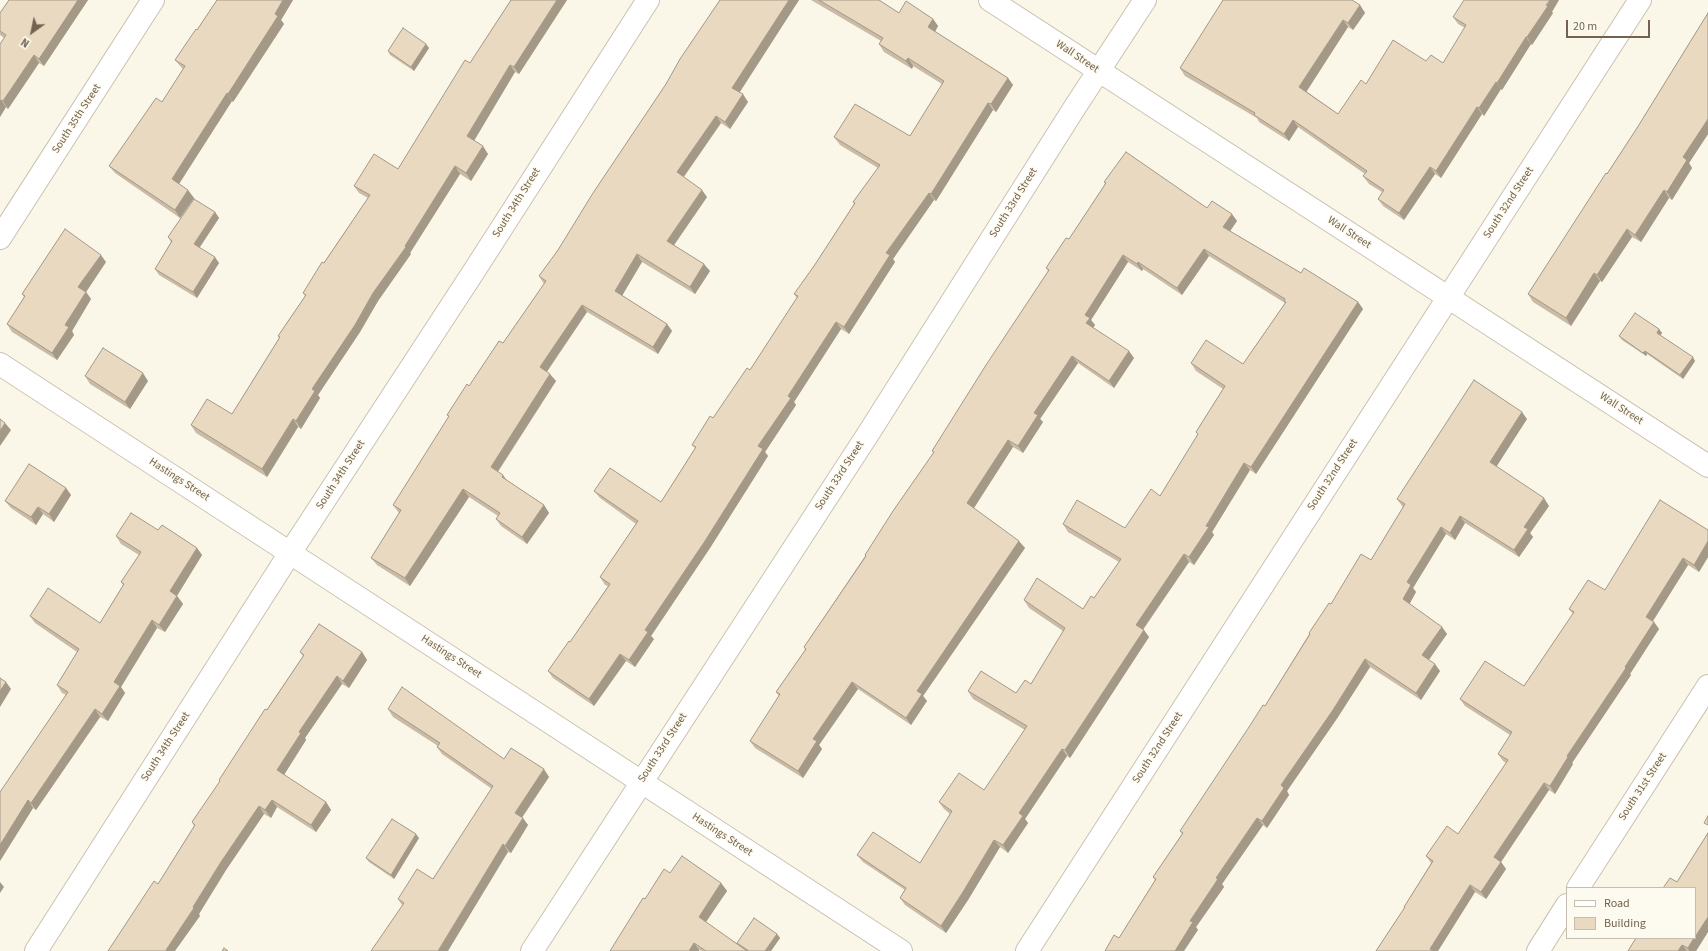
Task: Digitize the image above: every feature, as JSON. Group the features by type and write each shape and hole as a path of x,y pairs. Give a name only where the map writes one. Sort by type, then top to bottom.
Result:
{"street":[{"name":"South 35th Street","path":"0,238 153,0"},
{"name":"South 34th Street","path":"36,951 290,553 476,268 648,0"},
{"name":"Wall Street","path":"990,0 1708,466"},
{"name":"South 33rd Street","path":"532,951 870,431 1070,114 1145,0"},
{"name":"South 32nd Street","path":"1027,951 1640,0"},
{"name":"Hastings Street","path":"0,364 901,951"},
{"name":"South 31st Street","path":"1579,887 1708,686"},
{"path":"1538,951 1566,907"}],"building":[{"path":"9,0 78,0 39,59 34,55 3,101 0,101 0,44 6,35 0,31 0,13"},
{"path":"217,0 283,0 275,14 278,16 172,179 188,190 175,210 109,166 156,98 162,102 185,66 175,60"},
{"path":"511,0 557,0 514,67 510,65 467,136 483,146 466,173 455,166 405,246 406,247 373,293 355,325 312,389 315,391 296,421 293,419 262,469 191,425 207,399 232,414 280,337 278,336 306,295 303,293 322,262 324,263 370,195 354,186 374,154 398,169 465,60 470,63"},
{"path":"720,0 789,0 732,88 743,94 725,122 716,116 677,172 702,190 667,241 704,264 690,287 637,254 615,291 667,324 653,347 582,305 540,367 550,374 491,467 503,475 502,477 544,505 522,537 496,519 500,513 463,489 405,578 371,558 401,510 393,505 449,416 447,415 467,384 469,386 499,341 503,343 546,281 539,276 558,250 593,193"},
{"path":"819,0 879,0 899,13 906,1 933,19 928,27 1008,78 991,104 988,103 931,194 929,193 886,253 890,255 844,327 836,322 788,396 791,398 758,446 763,449 705,541 645,630 648,632 629,660 620,654 589,699 548,671 610,584 600,577 638,521 594,491 610,468 661,502 696,447 692,445 710,416 713,418 747,368 750,370 798,296 794,294 855,203 853,202 880,165 834,137 855,104 910,136 944,81 908,58 906,61 879,44 883,38"},
{"path":"1223,0 1352,0 1360,5 1348,23 1343,20 1299,87 1338,114 1361,80 1366,84 1393,40 1426,61 1431,55 1443,63 1466,25 1453,17 1464,0 1550,0 1546,5 1548,6 1526,37 1497,83 1496,82 1479,108 1477,107 1436,171 1430,167 1399,213 1378,199 1384,190 1363,176 1367,171 1293,120 1284,134 1254,115 1255,113 1180,68"},
{"path":"1708,13 1708,119 1683,157 1687,160 1667,192 1664,190 1635,235 1627,229 1597,275 1594,273 1566,318 1528,294 1606,173 1607,174 1637,128"},
{"path":"403,28 426,44 411,67 388,51"},
{"path":"1126,152 1207,208 1212,201 1232,214 1223,227 1301,273 1304,268 1358,302 1251,467 1244,463 1206,526 1209,527 1189,557 1184,554 1136,625 1144,630 1065,750 1062,749 1019,813 1023,816 1003,845 994,840 941,926 900,898 906,888 857,855 873,832 920,863 952,811 939,802 959,773 984,790 1027,726 968,691 981,671 1016,693 1025,680 1031,684 1065,628 1024,600 1037,578 1083,609 1091,596 1094,598 1121,559 1063,524 1077,500 1125,528 1151,489 1160,496 1198,434 1196,432 1225,386 1191,363 1206,340 1243,364 1286,302 1284,301 1285,299 1204,249 1177,288 1138,262 1137,264 1123,255 1085,315 1090,318 1086,323 1129,351 1109,381 1072,356 1034,413 1038,415 1018,446 1008,440 967,503 1019,541 917,691 922,694 906,718 852,682 813,739 817,741 798,771 750,741 780,694 776,692 806,649 804,647 866,556 865,555 893,511 934,452 932,451 986,365 1049,270 1046,268 1066,238 1069,239 1106,183 1104,182"},
{"path":"194,199 215,212 194,244 215,257 193,292 155,269 172,241 168,237"},
{"path":"65,229 101,255 78,287 86,292 65,325 69,327 52,353 7,324 25,296 22,294"},
{"path":"1635,313 1659,329 1657,333 1693,357 1680,375 1645,351 1643,353 1619,336"},
{"path":"103,348 143,373 125,402 85,376"},
{"path":"1474,380 1522,412 1490,462 1544,498 1524,527 1528,529 1514,550 1460,516 1450,533 1441,527 1407,582 1411,585 1403,599 1442,627 1422,655 1435,664 1416,693 1365,659 1333,710 1281,785 1284,788 1262,821 1257,818 1216,878 1218,879 1190,921 1193,922 1175,951 1105,951 1114,935 1119,938 1156,879 1153,877 1183,833 1180,831 1263,705 1265,706 1310,634 1309,633 1329,603 1331,604 1361,554 1371,560 1405,504 1397,499"},
{"path":"0,419 5,423 0,431"},
{"path":"29,464 66,488 49,514 38,507 31,517 5,501"},
{"path":"1660,500 1708,530 1708,541 1694,565 1683,558 1646,617 1654,622 1625,667 1626,668 1567,756 1568,757 1550,786 1544,783 1494,857 1501,862 1481,892 1470,885 1430,949 1433,951 1376,951 1433,861 1426,856 1447,826 1458,834 1508,760 1498,754 1512,732 1460,699 1485,661 1524,686 1574,612 1569,609 1588,580 1605,590"},
{"path":"131,513 158,530 162,525 197,548 170,591 177,596 159,625 152,620 114,682 120,686 102,714 95,709 31,803 28,800 0,845 0,792 68,692 57,685 79,649 30,616 48,588 100,623 124,584 121,582 141,552 116,536"},
{"path":"319,624 362,652 343,681 337,676 299,732 301,733 277,770 326,802 311,825 272,800 265,810 259,806 221,862 193,907 194,908 166,950 168,951 108,951 154,881 158,884 195,825 192,822 220,781 219,780 265,709 267,710 304,655 300,652"},
{"path":"0,678 6,682 0,691"},
{"path":"402,687 504,759 511,748 544,769 515,813 523,818 505,846 503,844 438,951 371,951 404,903 398,899 417,869 433,879 493,786 437,747 440,743 388,709"},
{"path":"1708,816 1708,825 1704,823"},
{"path":"392,819 416,834 391,875 366,858"},
{"path":"1708,833 1708,917 1696,935 1696,887 1664,887 1670,878 1677,882"},
{"path":"682,856 721,883 699,917 747,951 706,951 694,943 689,951 610,951 643,898 645,899 664,869 670,873"},
{"path":"754,918 777,934 765,951 749,951 737,943"},
{"path":"1635,939 1693,939 1688,948 1682,945 1678,951 1628,951"}]}
